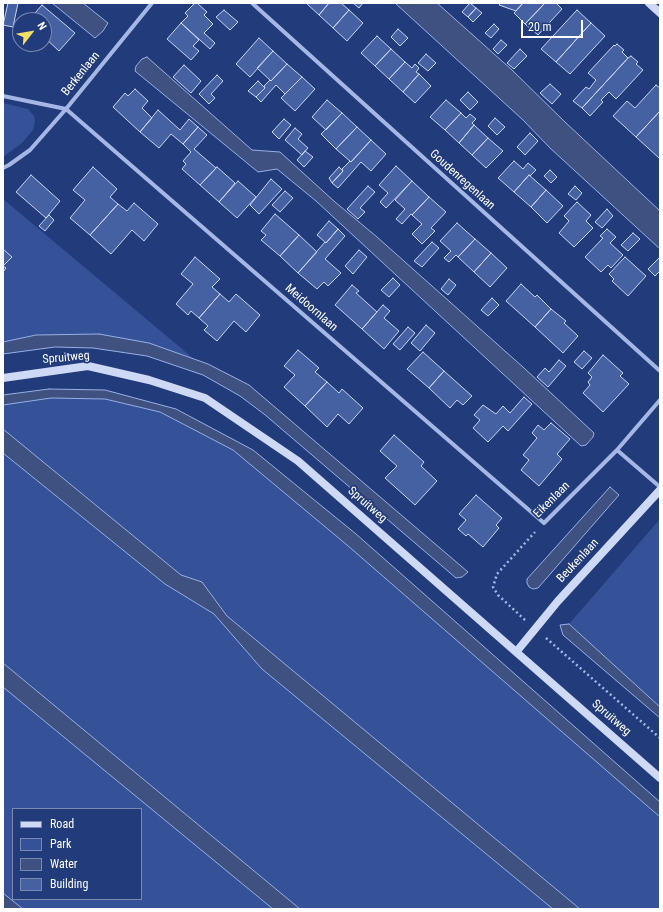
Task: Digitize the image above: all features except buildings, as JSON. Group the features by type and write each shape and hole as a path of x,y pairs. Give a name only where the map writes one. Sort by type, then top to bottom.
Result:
{"main road":[{"path":"649,3 660,13"},
{"name":"Spruitweg","path":"3,378 88,366 149,380 205,398 298,461 517,651 660,778"},
{"name":"Beukenlaan","path":"517,651 534,628 660,489"}],"street":[{"name":"Berkenlaan","path":"3,96 66,109 152,3"},
{"name":"Goudenregenlaan","path":"252,3 660,371"},
{"path":"3,168 10,165 30,150 66,109"},
{"name":"Meidoornlaan","path":"66,109 544,523"},
{"name":"Eikenlaan","path":"544,523 617,450 660,400"},
{"path":"617,450 660,489"}],"path":[{"name":"Eikenlaan","path":"503,566 544,523"},
{"name":"Spruitweg","path":"503,566 497,574 494,586 498,595 660,738"}],"green space":[{"path":"3,103 28,109 34,116 35,122 33,130 22,143 3,157"},
{"path":"3,199 194,359 149,343 36,335 3,342"},
{"path":"51,398 105,399 160,412 233,450 347,545 660,817 660,909 579,909 227,616 202,582 181,575 3,429 3,405"},
{"path":"3,453 165,584 214,614 262,669 553,909 300,909 3,663"},
{"path":"660,519 660,707 569,624"},
{"path":"3,687 273,909 23,909 3,893"}],"water":[{"path":"52,3 83,3 108,23 103,31 95,38"},
{"path":"395,3 437,3 512,70 660,211 660,249 550,148 523,120"},
{"path":"147,57 252,150 280,152 524,368 594,433 593,437 586,445 581,446 316,201 277,169 258,172 135,71 136,66 142,59"},
{"path":"99,334 149,343 208,364 249,385 468,572 462,577 456,578 264,414 240,396 203,375 147,356 93,348 55,347 3,354 3,342 36,335"},
{"path":"49,389 105,390 176,409 253,450 356,534 660,802 660,817 347,545 233,450 160,412 105,399 51,398 3,405 3,395"},
{"path":"3,429 181,575 202,582 227,616 580,909 553,909 262,669 214,614 165,584 3,453"},
{"path":"610,487 619,495 538,588 533,589 529,587 527,579"},
{"path":"569,624 660,707 660,718 563,635 560,625"},
{"path":"3,663 300,909 273,909 3,687"},
{"path":"3,893 23,909 3,909"}]}
